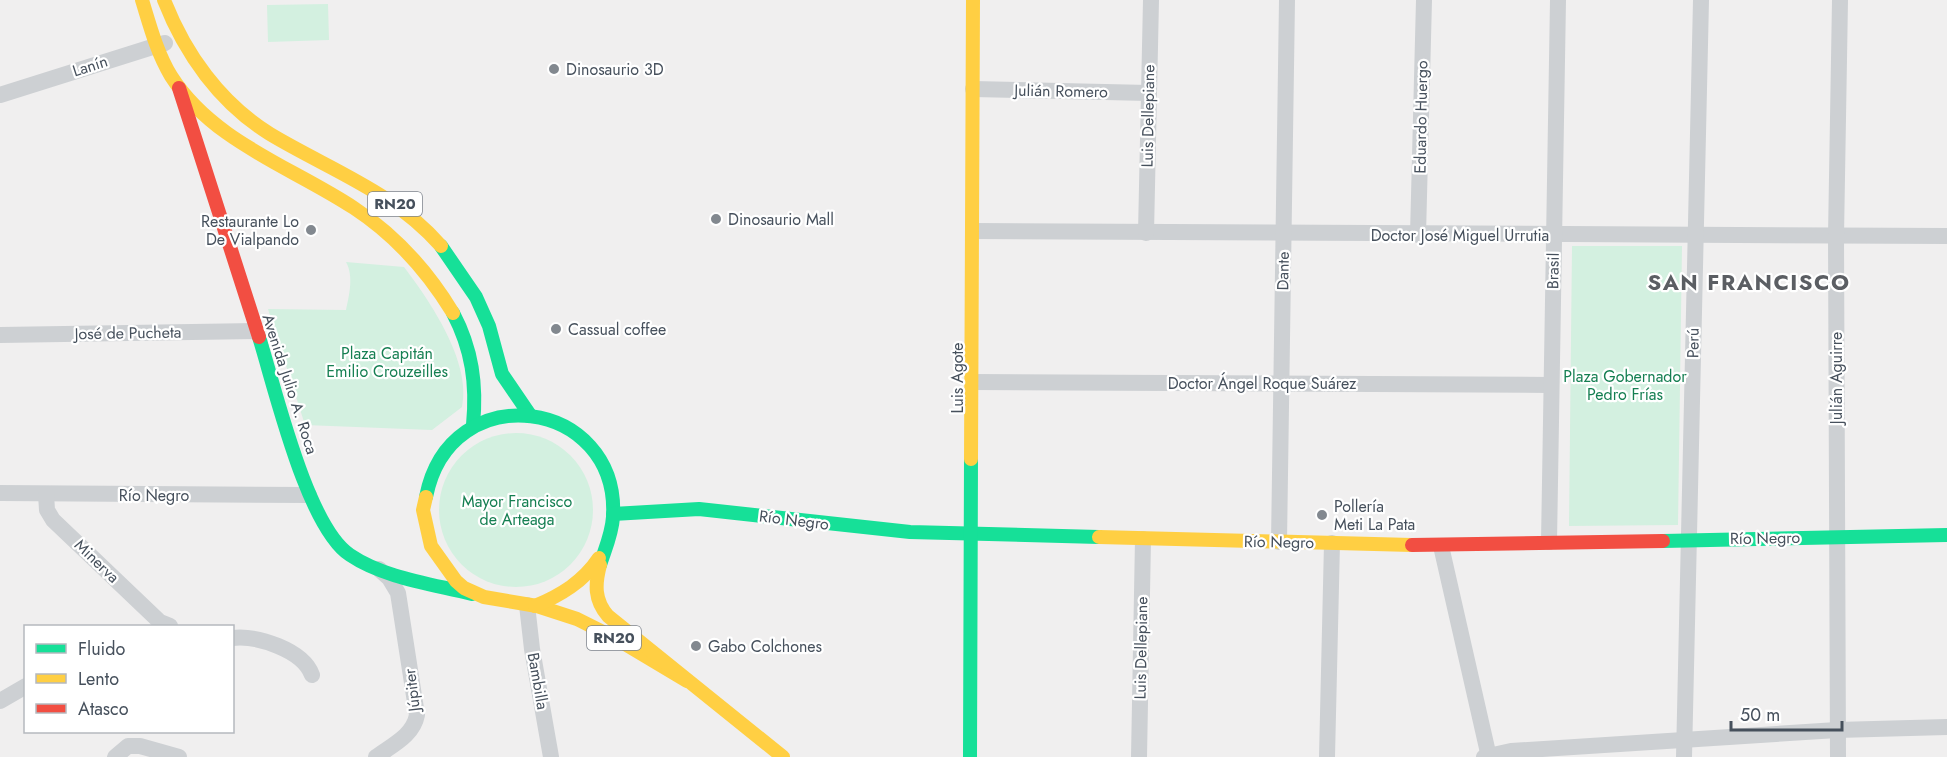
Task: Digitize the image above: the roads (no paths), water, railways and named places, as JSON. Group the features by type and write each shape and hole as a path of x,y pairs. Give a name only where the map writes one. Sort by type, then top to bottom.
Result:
{"main road":[{"name":"RN20","path":"141,0 155,45 178,86 202,112 246,147 380,226 406,250 448,305 467,341 474,364 476,386 473,425"},
{"name":"RN20","path":"164,0 181,39 218,90 251,120 380,192 430,235 471,290 489,326 502,374 530,415"},
{"name":"Luis Agote","path":"970,757 973,0"},
{"name":"Avenida Julio A. Roca","path":"178,86 309,495 318,515 338,544 348,554 377,567 476,595 531,606 587,624 687,681"},
{"name":"Avenida Julio A. Roca","path":"476,595 459,584 444,569 433,551 426,532 423,511 425,490 431,470 442,452 456,437 473,425 501,416 530,415 553,421 573,432 591,448 603,468 611,490 613,514 596,578 598,602 621,628 783,757"},
{"name":"Río Negro","path":"613,514 699,509 910,532 1441,546 1947,535"},
{"name":"Avenida Julio A. Roca","path":"531,606 574,587 592,569 605,548"}],"street":[{"name":"Luis Dellepiane","path":"1146,233 1151,0"},
{"name":"Dante","path":"1279,542 1287,0"},
{"name":"Eduardo Huergo","path":"1418,235 1424,0"},
{"name":"Brasil","path":"1549,542 1558,0"},
{"name":"Perú","path":"1684,757 1701,0"},
{"name":"Julián Aguirre","path":"1838,757 1836,236 1840,0"},
{"name":"Lanín","path":"0,95 155,45 181,39"},
{"name":"Julián Romero","path":"973,88 1149,93"},
{"name":"Doctor José Miguel Urrutia","path":"973,231 1947,236"},
{"name":"José de Pucheta","path":"0,335 256,331"},
{"name":"Doctor Ángel Roque Suárez","path":"973,382 1551,385"},
{"name":"Río Negro","path":"0,493 309,495"},
{"name":"Minerva","path":"45,494 47,510 53,520 160,625"},
{"name":"Luis Dellepiane","path":"1139,757 1143,539"},
{"path":"1327,757 1332,543"},
{"path":"1441,546 1487,757 1511,751 1837,730 1947,727"},
{"name":"Júpiter","path":"376,757 408,734 415,726 417,716 401,606 393,584 377,567"},
{"path":"401,606 410,588 424,580"},
{"name":"Bambilla","path":"531,606 532,649 551,757"},
{"path":"234,638 275,645 304,663 312,675"},
{"path":"0,701 24,687"},
{"path":"116,757 128,746 140,746 179,757"}],"place":[{"name":"Dinosaurio 3D","path":"554,69"},
{"name":"Dinosaurio Mall","path":"716,219"},
{"name":"Restaurante Lo De Vialpando","path":"311,230"},
{"name":"Cassual coffee","path":"556,329"},
{"name":"Pollería Meti La Pata","path":"1322,515"},
{"name":"Gabo Colchones","path":"696,646"}],"district":[{"name":"SAN FRANCISCO","path":"1749,282"}],"park label":[{"name":"Plaza Capitán Emilio Crouzeilles","path":"387,362"},
{"name":"Plaza Gobernador Pedro Frías","path":"1625,385"},
{"name":"Mayor Francisco de Arteaga","path":"517,510"}]}
